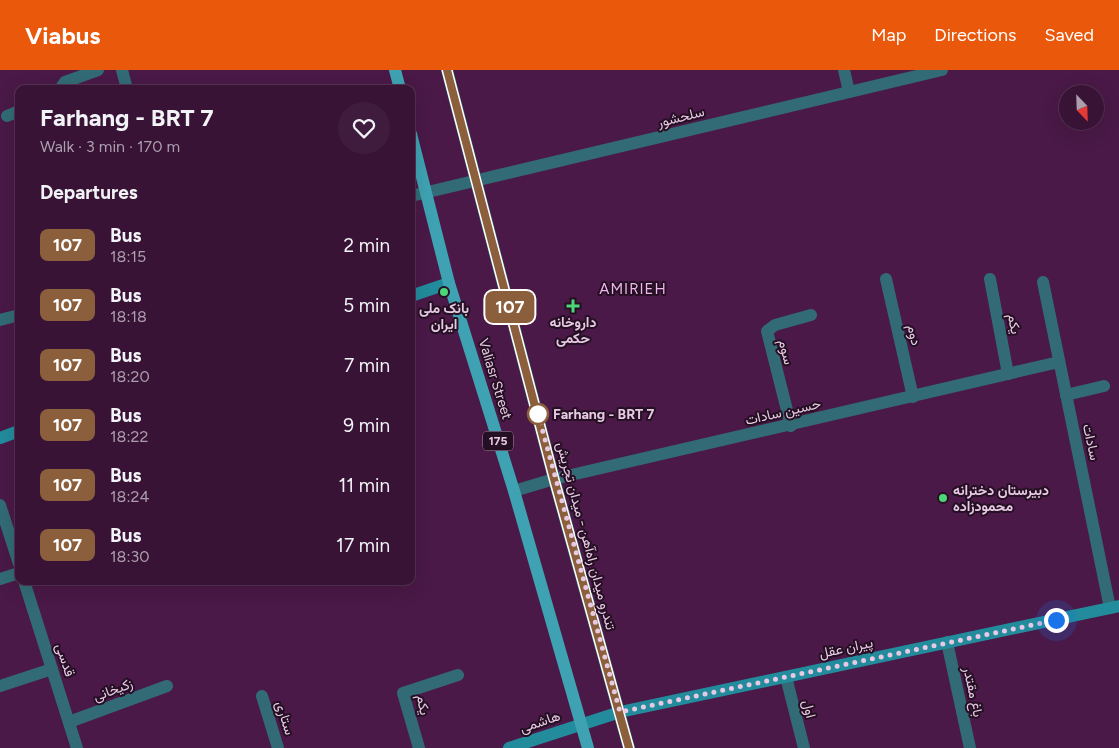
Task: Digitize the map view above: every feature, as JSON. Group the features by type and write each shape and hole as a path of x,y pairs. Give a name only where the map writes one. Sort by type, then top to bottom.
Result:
{"main road":[{"path":"395,70 399,85"},
{"name":"Valiasr Street","path":"415,149 450,283 514,491 588,748"}],"street":[{"path":"63,85 65,82 98,70"},
{"path":"122,70 127,85"},
{"name":"تندرو میدان راه‌آهن - میدان تجریش","path":"447,70 478,181 554,479 629,748"},
{"path":"844,70 849,92"},
{"name":"سلحشور","path":"415,195 942,70"},
{"name":"دوم","path":"886,279 913,397"},
{"name":"یکم","path":"990,279 1008,374"},
{"name":"سادات","path":"1043,282 1066,395 1115,607"},
{"path":"415,295 450,283"},
{"name":"سوم","path":"791,426 766,331 775,325 811,315"},
{"path":"0,320 15,316"},
{"name":"حسین سادات","path":"514,491 554,479 791,426 1060,362"},
{"path":"1066,395 1104,386"},
{"path":"0,438 15,432"},
{"path":"0,505 15,552"},
{"path":"0,579 15,574"},
{"name":"قدسی","path":"25,585 77,748"},
{"name":"پیران عقل","path":"581,724 620,712 1115,607"},
{"name":"باغ مقتدر","path":"947,642 970,748"},
{"path":"0,686 52,669"},
{"name":"یکم","path":"419,748 403,693 458,675"},
{"name":"اول","path":"786,676 804,748"},
{"name":"زکیخانی","path":"69,722 167,686"},
{"name":"ستاری","path":"262,696 278,748"},
{"name":"هاشمی","path":"509,748 581,724"}],"bus line":[{"name":"107","path":"447,70 478,181 554,479 629,748"}],"place":[{"name":"بانک ملی ایران","path":"444,292"},
{"name":"داروخانه حکمی","path":"573,306"},
{"name":"Farhang - BRT 7","path":"538,414"},
{"name":"دبیرستان دخترانه محمودزاده","path":"943,498"}],"district":[{"name":"AMIRIEH","path":"633,289"}],"route":[{"path":"538,414 554,479 620,712 1056,620"}]}
